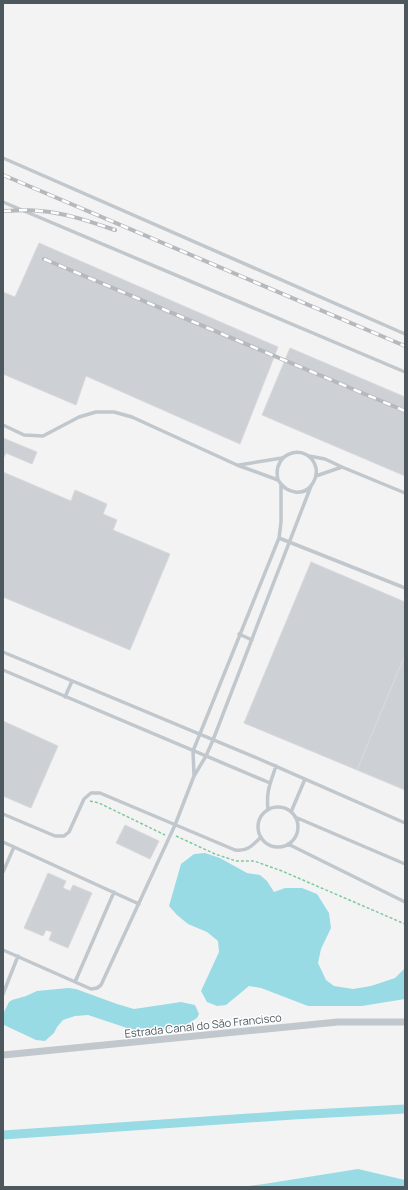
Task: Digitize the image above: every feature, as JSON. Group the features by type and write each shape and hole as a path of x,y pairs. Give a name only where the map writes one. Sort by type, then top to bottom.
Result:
{"street":[{"name":"Estrada Canal do São Francisco","path":"3,1055 338,1022 405,1022"}],"lane":[{"path":"3,158 405,334"},
{"path":"3,202 405,372"},
{"path":"3,426 24,435 43,436 79,417 96,412 114,412 132,417 238,465 278,480"},
{"path":"238,465 282,458 292,453 303,453 308,456 325,459 405,493"},
{"path":"3,950 91,989 97,988 101,985 175,825 194,776 214,740 316,476 315,465 308,456"},
{"path":"282,458 277,468 278,480 281,485 290,491 296,492 307,489 311,486"},
{"path":"316,476 342,467"},
{"path":"194,776 193,751 199,734 279,538 281,522 281,485"},
{"path":"279,538 405,588"},
{"path":"239,634 252,640"},
{"path":"3,652 276,766 405,823"},
{"path":"3,670 270,783"},
{"path":"65,697 72,681"},
{"path":"268,810 267,796 276,766"},
{"path":"291,812 305,779"},
{"path":"3,814 54,836 64,836 69,832 84,799 91,793 100,793 235,850 240,851 249,848 261,837"},
{"path":"279,807 291,812 297,822 296,834 293,840 282,846 270,845 261,837 259,831 258,825 263,814 268,810 279,807"},
{"path":"295,817 405,864"},
{"path":"3,842 139,904"},
{"path":"288,844 405,902"},
{"path":"3,872 14,847"},
{"path":"75,982 114,892"},
{"path":"3,993 18,956"}],"path":[{"path":"84,799 98,803 169,837 176,836 215,854 236,861 254,861 282,871 405,924"}],"water":[{"path":"205,853 220,858 247,873 260,875 267,881 274,892 285,888 302,888 317,894 329,913 331,928 321,949 318,963 326,980 334,986 353,989 371,986 395,978 405,968 405,999 362,1006 308,1006 261,988 249,986 226,1005 217,1006 207,1002 201,991 219,952 218,941 207,932 188,924 169,906 181,864 194,854"},
{"path":"68,988 76,989 134,1009 181,1002 195,1005 199,1014 197,1018 184,1026 153,1031 130,1029 88,1015 75,1016 63,1020 54,1033 45,1041 36,1040 4,1025 3,1014 9,1002 12,1000 37,991"},
{"path":"358,1169 405,1180 405,1187 240,1187 264,1184"}],"building":[{"path":"39,243 278,347 240,444 86,376 76,405 3,374 3,292 15,297"},
{"path":"290,348 405,397 405,476 262,415"},
{"path":"3,438 37,452 32,464 6,453 3,459"},
{"path":"3,472 71,501 75,490 107,504 103,514 117,520 113,530 170,554 130,650 3,597"},
{"path":"311,562 405,602 405,655 357,770 244,723"},
{"path":"405,655 405,790 357,770"},
{"path":"3,721 58,746 31,808 3,796"},
{"path":"125,825 159,841 150,859 116,843"},
{"path":"48,873 66,881 63,888 70,891 73,885 92,893 68,948 49,940 52,932 46,930 43,936 24,928"}],"waterway":[{"path":"3,1135 293,1115 405,1109"}],"railway":[{"path":"3,175 405,346"},
{"path":"3,211 31,210 50,212 78,218 115,230"},
{"path":"44,259 405,411"}]}
